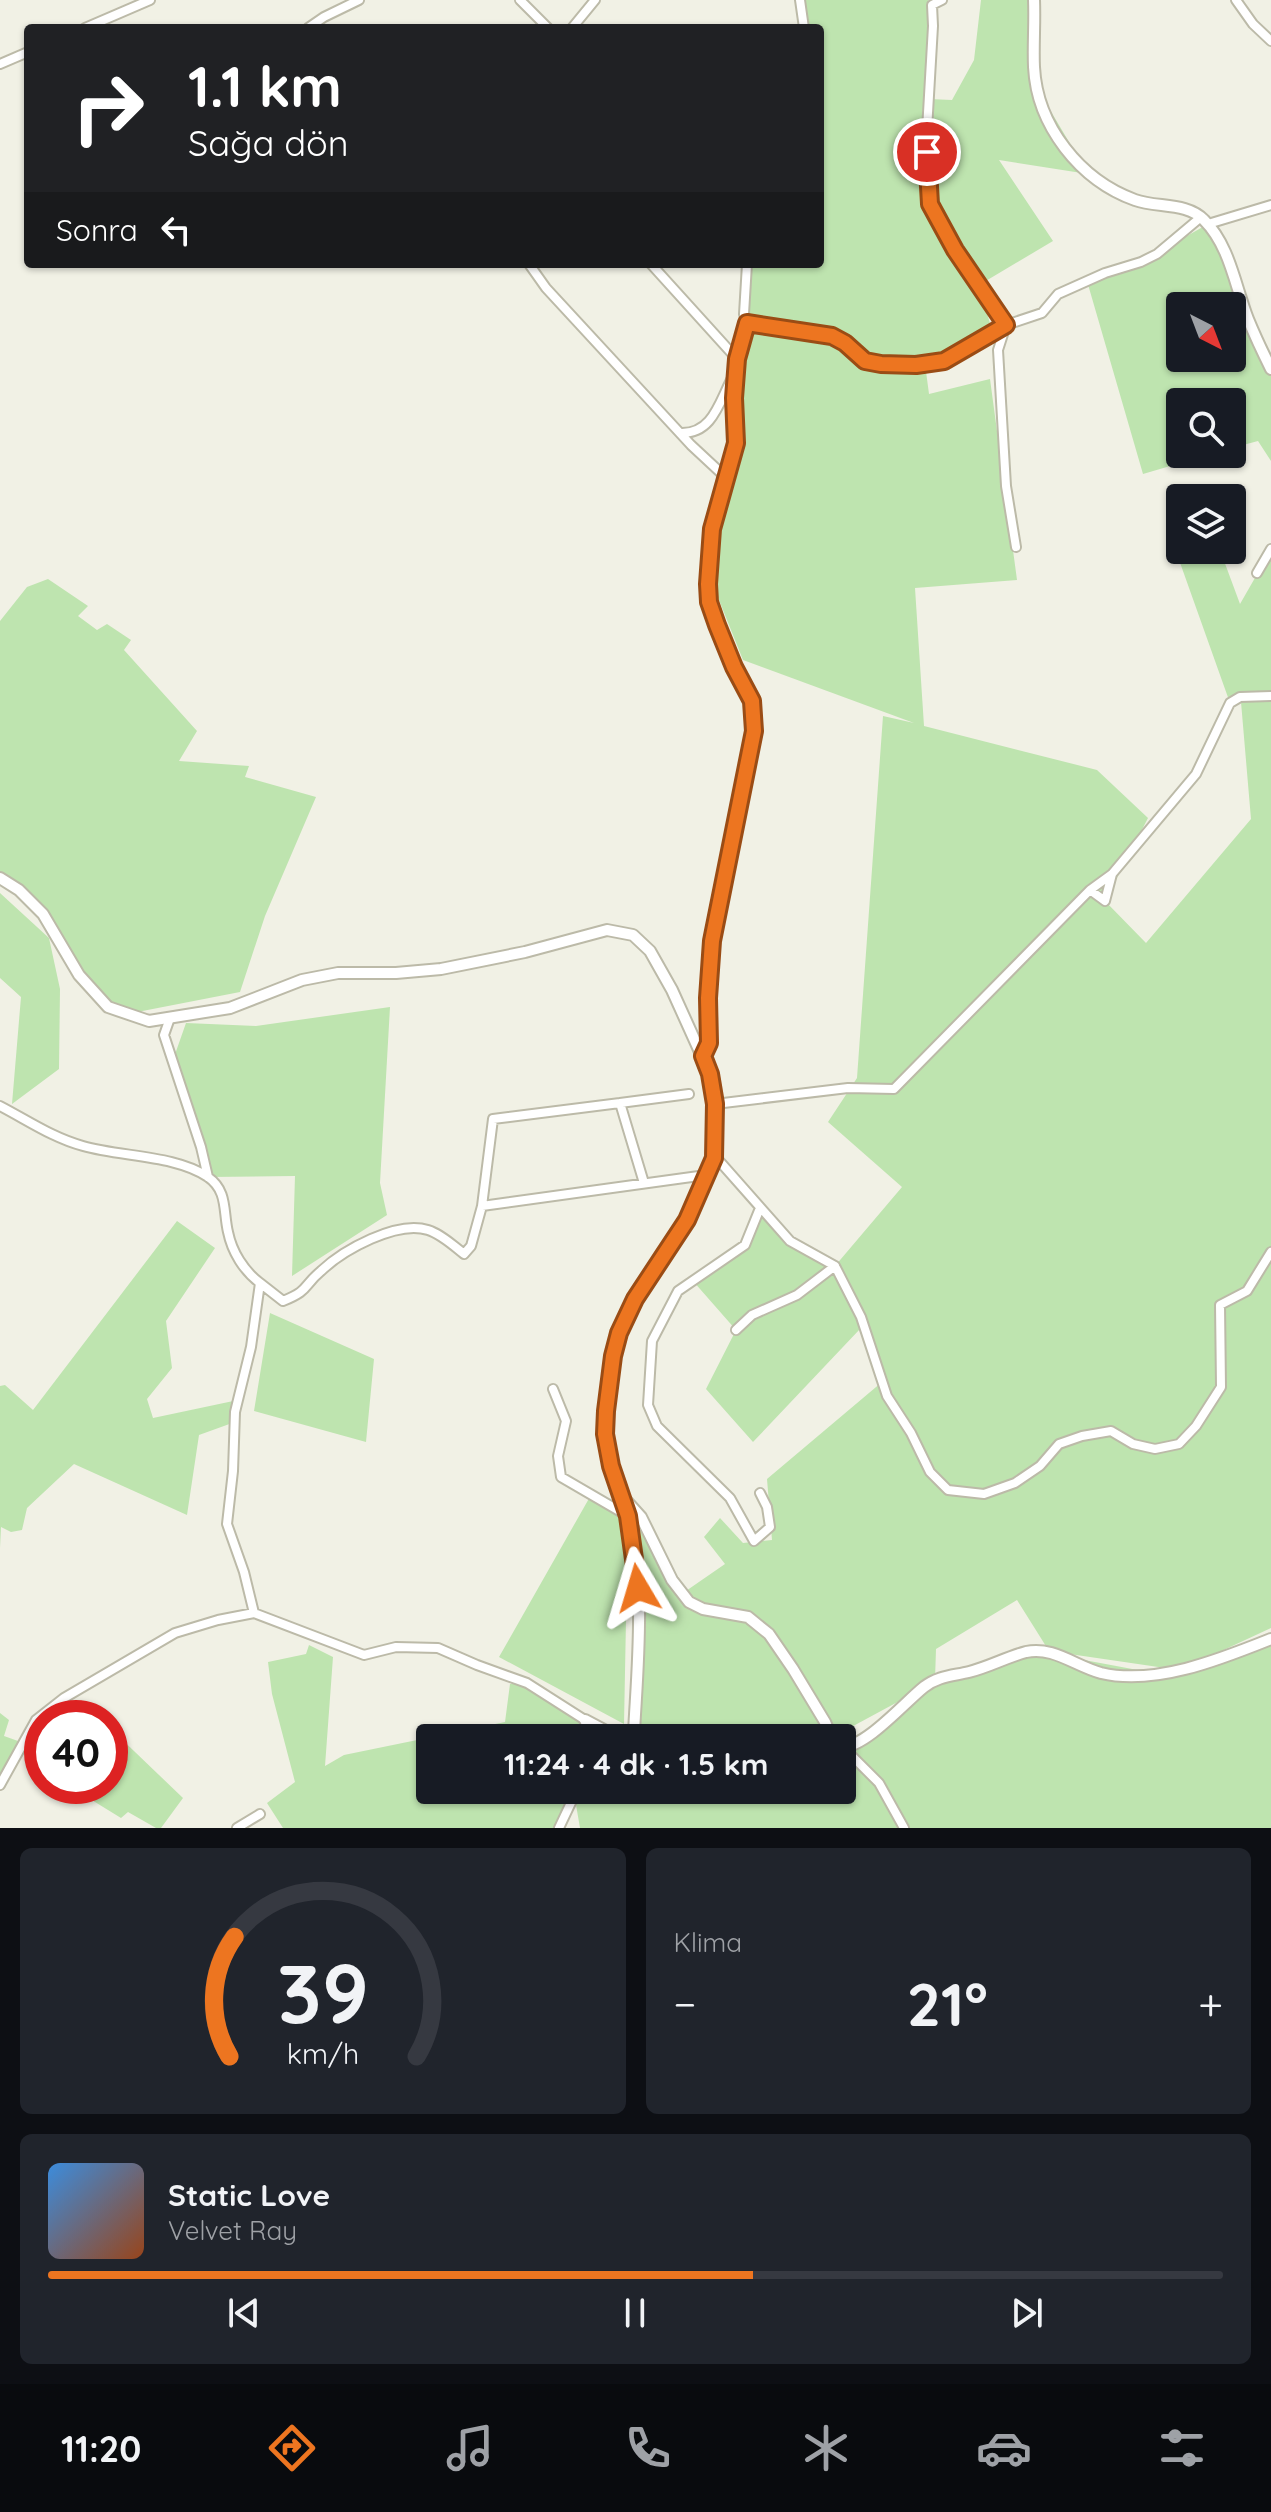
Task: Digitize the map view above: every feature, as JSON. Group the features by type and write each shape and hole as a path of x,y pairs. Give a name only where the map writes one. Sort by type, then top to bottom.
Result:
{"street":[{"path":"94,24 150,0"},
{"path":"314,24 359,0"},
{"path":"520,0 544,24"},
{"path":"575,24 595,0"},
{"path":"800,0 803,24"},
{"path":"942,0 932,5 926,175 930,204 955,250 1006,325"},
{"path":"1034,0 1037,88 1055,134 1088,174 1135,200 1185,208 1205,220 1229,262 1248,319 1271,369"},
{"path":"1236,0 1253,24 1271,41"},
{"path":"0,64 24,54"},
{"path":"747,323 832,336 865,361 892,364 944,361 1006,325 1042,313 1058,294 1157,254 1205,220 1271,205"},
{"path":"532,268 546,288 681,433 720,472 729,475"},
{"path":"654,268 737,365"},
{"path":"703,1056 709,1043 712,941 754,731 752,701 734,667 709,602 712,529 736,443 734,398 737,365 747,323 744,314 747,268"},
{"path":"1006,325 998,350 1006,486 1016,547"},
{"path":"681,433 693,433 706,425 720,405 737,365"},
{"path":"1257,573 1271,549"},
{"path":"715,1104 848,1088 894,1089 1090,890 1112,874 1188,785 1230,703 1240,697 1271,696"},
{"path":"1090,890 1105,901 1112,874"},
{"path":"0,878 19,890 43,914 79,975 108,1007 149,1021 164,1035 208,1177"},
{"path":"149,1021 230,1008 302,980 338,973 441,969 525,952 607,930 633,935 650,951 710,1074 715,1104 714,1155 687,1220 635,1299 619,1333 613,1356 605,1434 611,1466 628,1516 638,1588 634,1724"},
{"path":"164,1035 170,1018"},
{"path":"0,1106 45,1131 81,1146 170,1162 208,1177 220,1188 228,1233 237,1257 251,1276 283,1301 304,1293 319,1272 362,1242 414,1229 428,1229 464,1254 471,1246 482,1206 493,1119 689,1094"},
{"path":"620,1103 644,1183"},
{"path":"714,1155 790,1241 835,1266 861,1317 887,1396 911,1433 930,1472 948,1490 984,1494 1015,1483 1040,1466 1059,1444 1082,1436 1111,1431 1133,1444 1155,1449 1179,1444 1196,1426 1221,1387 1220,1305 1247,1291 1271,1252"},
{"path":"482,1206 706,1175"},
{"path":"760,1208 745,1245 678,1291 652,1341 648,1405 657,1426 730,1498 754,1541 770,1527 767,1507 760,1493"},
{"path":"736,1330 752,1315 797,1295 835,1266"},
{"path":"254,1613 227,1524 235,1412 251,1347 260,1283"},
{"path":"553,1389 566,1421 558,1456 561,1477 628,1516"},
{"path":"622,1496 641,1517 672,1580 689,1602 703,1609 748,1617 769,1634 826,1724"},
{"path":"0,1785 36,1720 64,1698 175,1633 254,1613 364,1655 396,1647 438,1648 527,1683 593,1724"},
{"path":"856,1743 926,1685 945,1675 970,1672 1028,1651 1049,1651 1101,1673 1131,1677 1170,1673 1271,1639"},
{"path":"585,1720 585,1724"},
{"path":"856,1760 879,1783 904,1828"},
{"path":"559,1828 570,1804"},
{"path":"237,1828 260,1814"}],"green space":[{"path":"796,0 928,0 929,99 952,100 974,60 981,0 1033,0 1037,88 1088,174 999,160 1053,241 979,285 993,334 925,364 929,394 990,379 1017,580 915,588 924,726 1097,770 1148,818 1105,901 1146,943 1251,819 1241,702 1230,703 1180,564 1225,564 1240,604 1271,550 1271,1628 1202,1660 1271,1639 1271,1828 580,1828 576,1804 856,1804 856,1739 918,1691 856,1724 634,1724 638,1625 630,1506 683,1593 725,1564 704,1537 720,1518 743,1543 772,1540 767,1479 882,1382 860,1329 753,1442 706,1389 736,1330 693,1281 745,1245 760,1208 790,1241 835,1266 902,1187 828,1122 857,1078 883,716 914,723 743,660 715,590 717,542 736,443 751,268 824,268 824,24 800,24","holes":["1017,1600 1049,1651 1172,1669 1159,1674 1036,1651 935,1680 936,1649"]},
{"path":"1208,224 1239,292 1166,292 1166,372 1246,372 1246,307 1271,362 1271,461 1258,441 1246,444 1246,388 1166,388 1166,467 1143,474 1087,281 1141,262"},
{"path":"48,579 88,606 78,616 97,630 107,624 131,640 124,650 197,731 179,761 249,766 245,777 316,797 265,916 240,992 127,1014 102,1000 43,914 0,878 0,621 27,587"},
{"path":"0,893 49,938 60,989 59,1069 12,1104 21,997 0,978"},
{"path":"390,1007 380,1183 387,1215 292,1276 295,1176 208,1177 173,1060 186,1023 256,1026"},
{"path":"177,1221 215,1248 166,1321 172,1368 147,1399 153,1418 238,1400 235,1422 199,1435 187,1515 74,1464 27,1508 22,1530 11,1532 1,1527 0,1548 0,1386 5,1385 33,1410"},
{"path":"270,1313 374,1359 366,1442 254,1411"},
{"path":"591,1495 628,1516 624,1724 499,1657"},
{"path":"309,1645 333,1657 325,1766 344,1755 416,1740 416,1804 572,1804 559,1828 283,1828 267,1803 295,1782 272,1694 268,1662 306,1654"},
{"path":"527,1683 585,1720 585,1724 495,1724 505,1722 510,1684"},
{"path":"0,1713 9,1720 4,1736 18,1741 0,1784"},
{"path":"128,1745 183,1798 161,1828 128,1812 121,1818 98,1804 128,1804"}],"route":[{"path":"638,1588 628,1516 611,1466 605,1434 613,1356 619,1333 635,1299 687,1220 714,1158 715,1104 710,1074 703,1056 709,1043 712,941 754,731 752,701 717,625 709,602 708,584 712,529 736,443 734,398 737,359 747,323 832,336 865,361 916,365 944,361 1006,325 955,250 930,204 927,152"}]}
